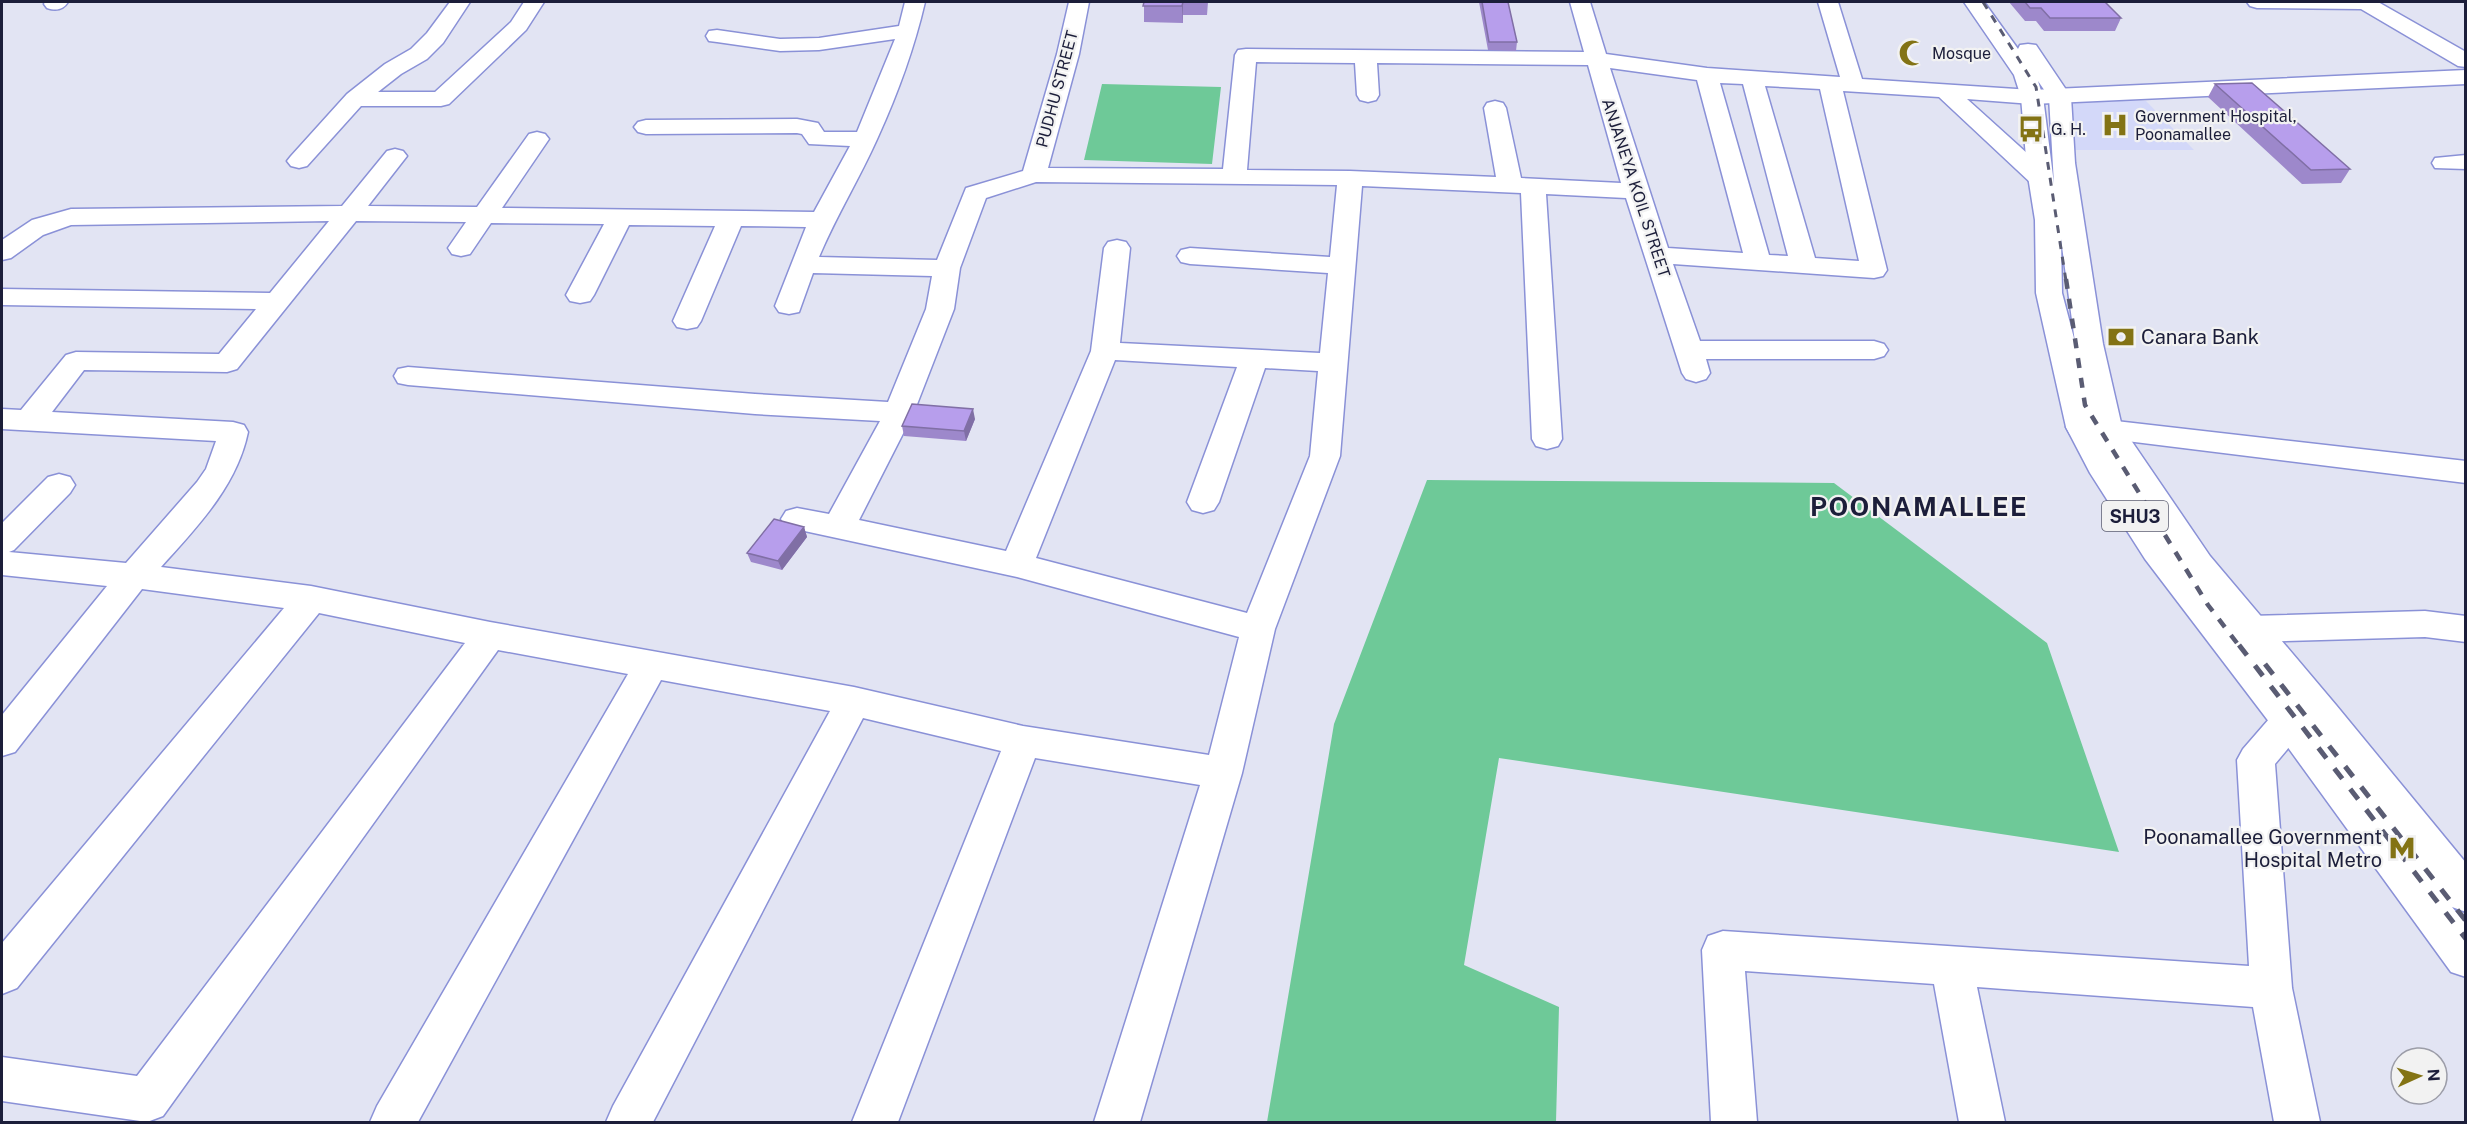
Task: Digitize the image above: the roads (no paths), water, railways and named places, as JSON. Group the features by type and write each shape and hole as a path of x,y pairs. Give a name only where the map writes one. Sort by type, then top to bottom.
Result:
{"street":[{"path":"298,161 355,99 393,69 418,54 435,38 460,2"},
{"path":"355,99 441,99 519,26 534,2"},
{"path":"789,306 822,220 866,139 903,50 915,2"},
{"name":"PUDHU STREET","path":"1034,175 1068,54 1079,2"},
{"name":"ANJANEYA KOIL STREET","path":"1580,2 1636,191 1692,362 1874,350"},
{"path":"1657,255 1874,270 1828,2"},
{"name":"SHU3","path":"1974,2 2025,75 2046,97 2041,179 2048,220 2049,293 2094,427 2106,473 2157,551 2306,718 2459,876"},
{"name":"SHU3","path":"1995,2 2046,97 2063,163 2090,344 2094,427 2198,566 2249,629 2466,958"},
{"path":"2257,2 2365,2 2466,61"},
{"path":"717,36 780,45 819,44 906,31"},
{"path":"1234,177 1246,55 1596,60 1707,75 2046,97 2466,77"},
{"path":"1366,57 1368,95"},
{"path":"1707,75 1758,262"},
{"path":"1752,78 1804,265"},
{"path":"1945,91 2041,179"},
{"path":"1495,108 1522,186 1547,439"},
{"path":"646,127 797,126 810,128 817,139 866,139"},
{"path":"460,248 537,139"},
{"path":"15,421 76,361 227,363 395,156"},
{"path":"842,528 843,519 899,412 940,309 947,268 975,192 1034,175 1350,178 1636,191"},
{"path":"1117,1122 1223,773 1258,629 1325,456 1350,178"},
{"path":"2,252 30,230 49,222 71,218 347,213 822,220"},
{"path":"580,295 621,216"},
{"path":"687,321 731,219"},
{"path":"1017,565 1105,351 1117,248"},
{"path":"1190,256 1342,266"},
{"path":"803,265 947,268"},
{"path":"2,297 278,301"},
{"path":"1105,351 1333,363"},
{"path":"1203,502 1254,358"},
{"path":"408,376 756,404 899,412"},
{"path":"2,741 134,576 202,498 225,460 232,443 232,432 15,421"},
{"path":"2094,427 2466,472"},
{"path":"2,542 59,485"},
{"path":"797,519 1017,565 1258,629"},
{"path":"2,563 134,576 311,599 489,635 854,701 1023,741 1223,773"},
{"path":"2,974 311,599"},
{"path":"2249,629 2425,624 2466,629"},
{"path":"2,1079 147,1100 489,635"},
{"path":"393,1122 651,665"},
{"path":"629,1122 854,701"},
{"path":"2298,1122 2271,987 2256,760 2306,718"},
{"path":"875,1122 1023,741"},
{"path":"1734,1122 1723,950 2271,987"},
{"path":"1951,966 1982,1122"}],"railway":[{"path":"1983,2 2036,87 2066,281"},
{"path":"2066,279 2085,405 2208,605 2240,647"},
{"path":"2239,645 2466,939"},
{"path":"2265,664 2466,921"}],"place":[{"name":"Mosque","path":"1912,53"},
{"name":"Government Hospital, Poonamallee","path":"2115,125"},
{"name":"G. H.","path":"2031,129"},
{"name":"Canara Bank","path":"2121,337"},
{"name":"Poonamallee Government Hospital Metro","path":"2402,848"}],"district":[{"name":"POONAMALLEE","path":"1919,506"}]}
